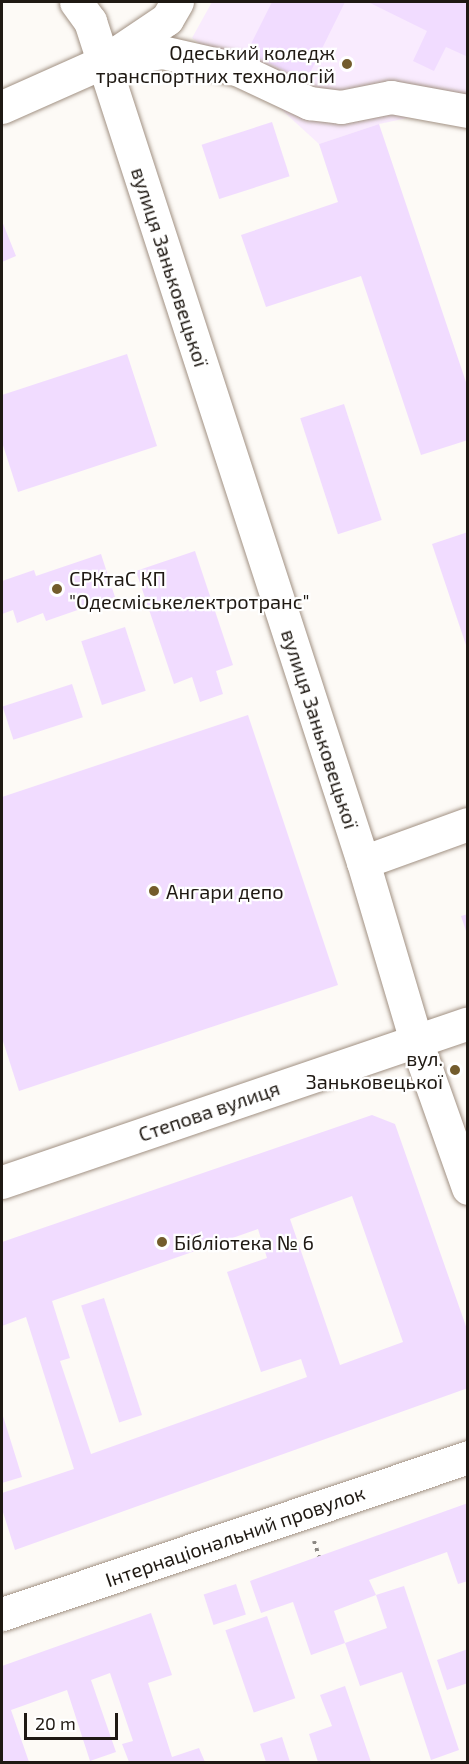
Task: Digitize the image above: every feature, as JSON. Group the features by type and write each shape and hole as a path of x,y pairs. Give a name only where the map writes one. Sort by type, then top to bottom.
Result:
{"street":[{"name":"вулиця Заньковецької","path":"76,2 90,21 363,862 416,1041 468,1188"},
{"path":"2,107 103,62 167,19 177,2"},
{"path":"103,62 162,52 237,69 309,103 341,108 391,96 468,111"},
{"path":"363,862 468,824"},
{"name":"Степова вулиця","path":"2,1182 468,1023"},
{"name":"Інтернаціональний провулок","path":"2,1614 468,1457"}],"shaded area":[{"name":"Одеський коледж транспортних технологій","path":"212,2 467,2 467,118 441,111 379,124 319,144 260,90 192,38"}],"building":[{"path":"272,2 345,2 306,81 247,52"},
{"path":"368,2 468,2 466,56 446,47 434,71 413,61 427,31"},
{"path":"272,122 290,176 219,199 202,145"},
{"path":"379,124 468,388 468,440 421,455 361,276 266,307 241,235 338,202 319,144"},
{"path":"2,221 16,256 2,262"},
{"path":"127,354 157,446 18,492 2,442 2,395"},
{"path":"344,404 382,520 338,534 300,418"},
{"path":"468,532 468,648 467,648 432,544"},
{"path":"195,551 233,665 216,671 223,694 200,702 192,677 174,684 136,571"},
{"name":"СРКтаС КП \"Одесміськелектротранс\"","path":"101,554 115,597 46,621 43,613 17,623 13,610 2,614 2,581 34,570 36,576"},
{"path":"125,627 146,691 102,705 81,641"},
{"path":"72,684 83,717 13,740 3,707"},
{"name":"Ангари депо","path":"248,715 338,985 19,1091 2,1038 2,797"},
{"path":"468,914 468,934 467,934 461,916"},
{"path":"372,1115 395,1124 468,1332 468,1388 15,1550 2,1509 2,1493 74,1469 26,1317 2,1326 2,1242","holes":["352,1196 403,1342 340,1365 290,1219","258,1229 267,1258 227,1272 261,1372 301,1359 307,1377 91,1454 60,1361 70,1358 52,1301"]},
{"path":"104,1298 142,1415 119,1422 81,1305"},
{"path":"2,1413 22,1477 2,1483"},
{"path":"468,1503 468,1581 458,1584 447,1552 369,1580 376,1595 334,1611 345,1643 311,1655 293,1602 261,1613 250,1581"},
{"path":"236,1584 246,1614 214,1625 204,1595"},
{"path":"404,1586 459,1750 431,1760 402,1672 360,1686 345,1643 387,1628 376,1595"},
{"path":"151,1613 172,1675 148,1683 172,1757 199,1748 205,1762 129,1762 122,1744 133,1741 110,1673 91,1680 116,1752 90,1761 67,1690 11,1710 29,1762 2,1762 2,1666"},
{"path":"267,1616 295,1698 254,1713 225,1630"},
{"path":"468,1649 468,1683 447,1690 437,1660"},
{"path":"345,1686 371,1762 318,1762 309,1734 332,1726 320,1695"},
{"path":"282,1737 290,1762 266,1762 260,1744"}],"place":[{"name":"Одеський коледж транспортних технологій","path":"347,64"},
{"name":"СРКтаС КП \"Одесміськелектротранс\"","path":"57,589"},
{"name":"Ангари депо","path":"154,891"},
{"name":"вул. Заньковецької","path":"455,1070"},
{"name":"Бібліотека № 6","path":"162,1242"}]}
